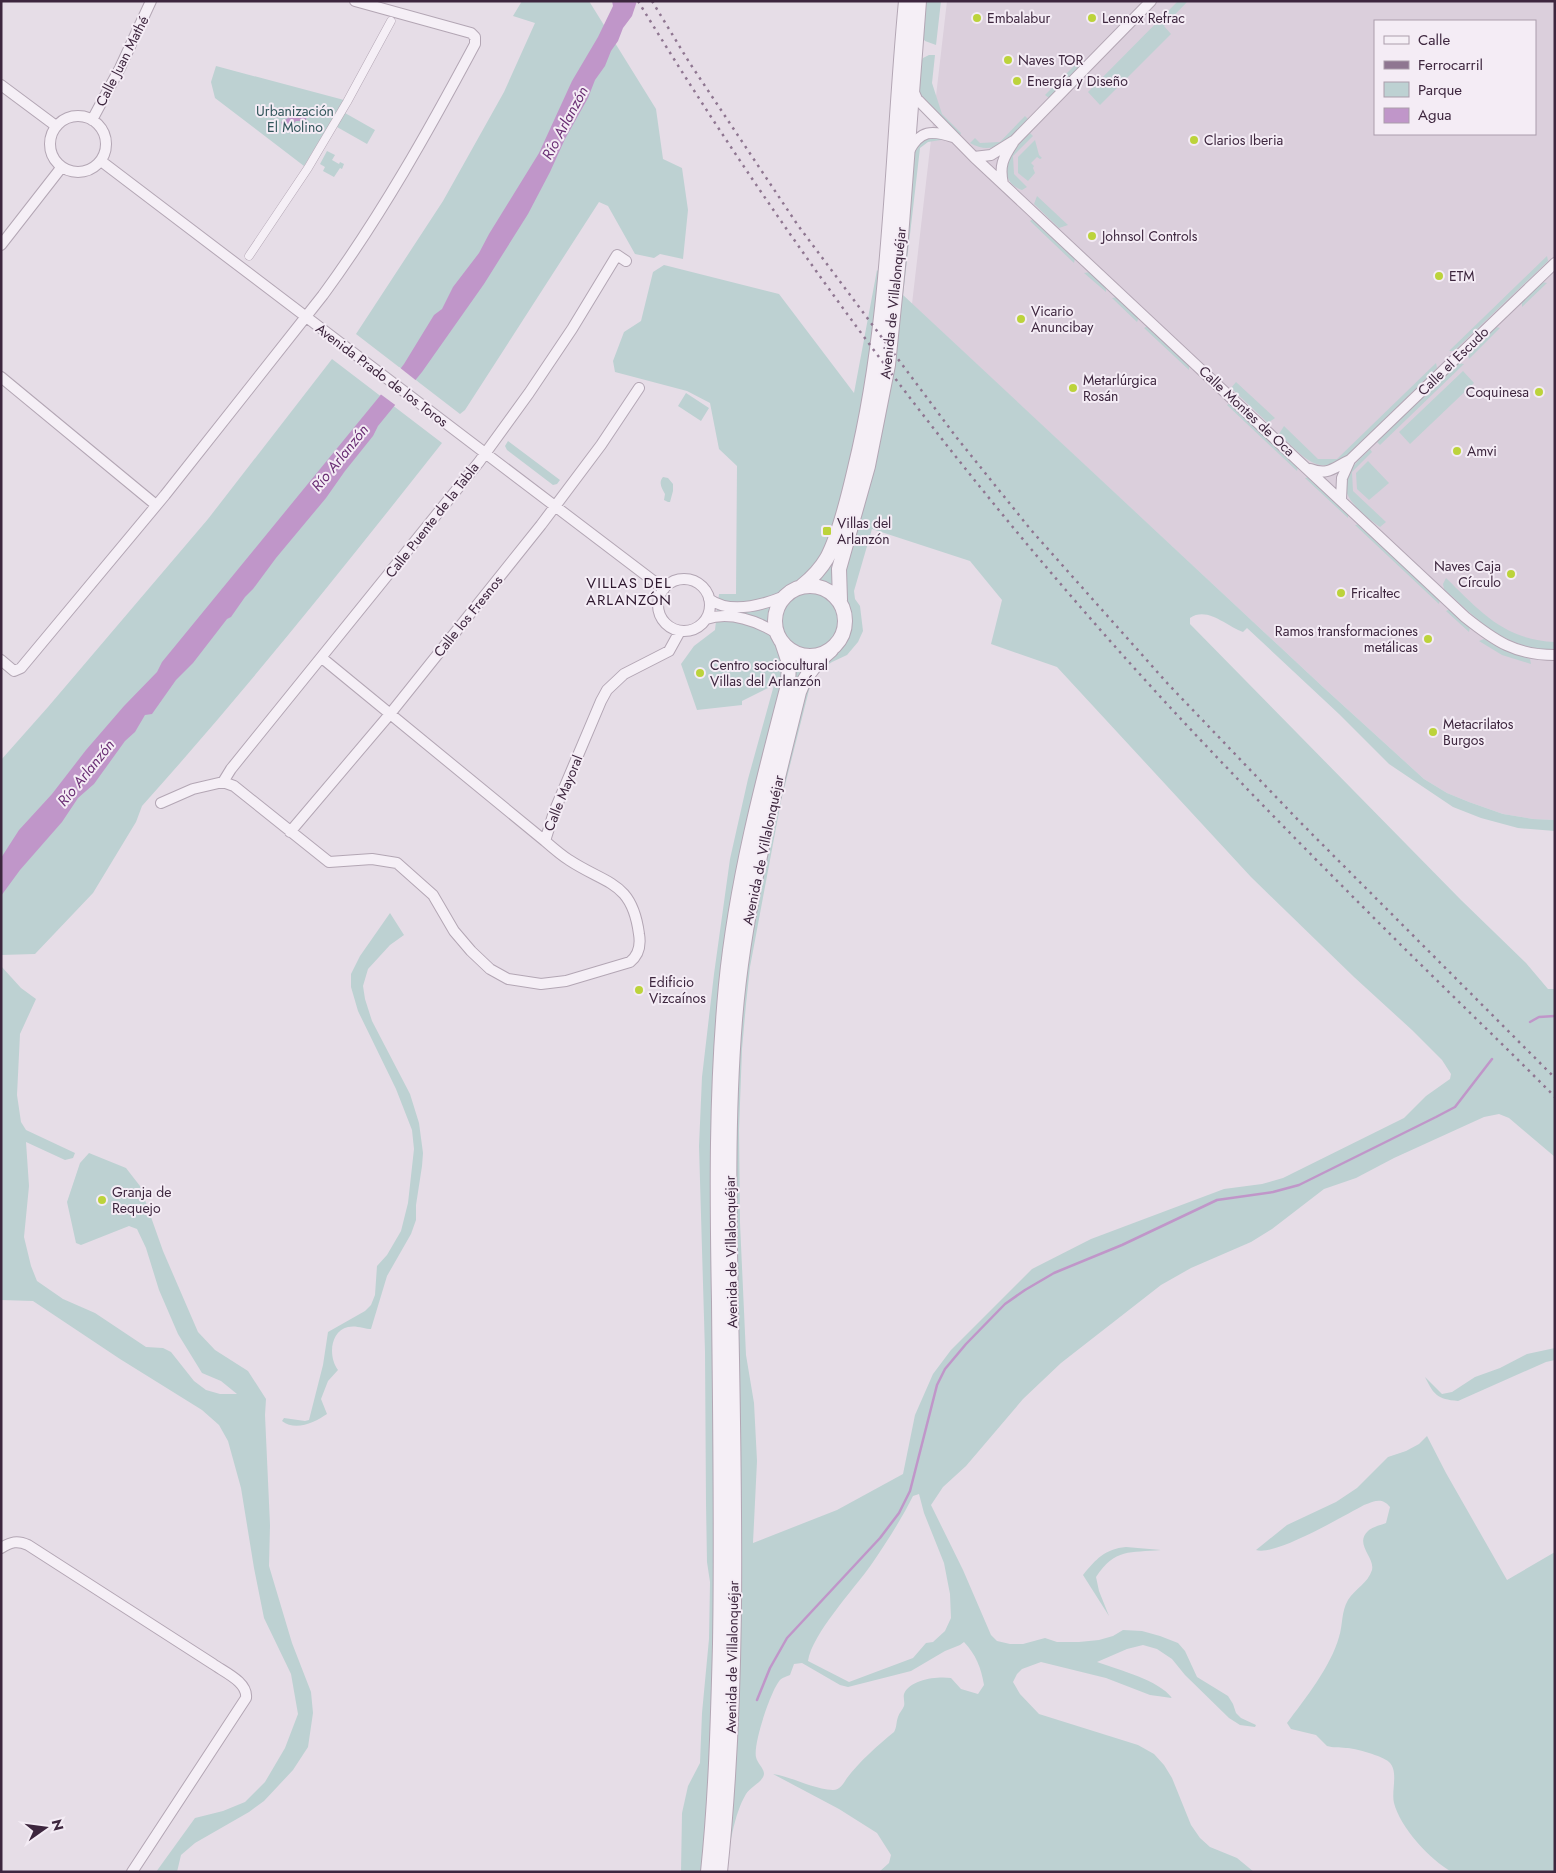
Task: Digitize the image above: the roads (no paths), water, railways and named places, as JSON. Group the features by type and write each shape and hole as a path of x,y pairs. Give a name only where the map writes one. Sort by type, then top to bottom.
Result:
{"street":[{"name":"Calle Juan Mathé","path":"92,120 120,68 151,1"},
{"path":"1,660 14,670 21,668 156,505 306,316 343,267 387,201 444,102 476,40 476,37 471,33 355,1"},
{"name":"Avenida de Villalonquéjar","path":"802,586 817,572 829,554 853,478 870,398 887,251 906,1"},
{"name":"Avenida de Villalonquéjar","path":"840,600 838,570 868,466 888,365 901,237 919,1"},
{"path":"974,157 991,155 1015,140 1151,1"},
{"path":"249,256 313,160 391,20"},
{"path":"1,85 56,126"},
{"name":"Calle Montes de Oca","path":"911,88 917,99 974,157 1465,617 1484,632 1512,648 1532,654 1555,655"},
{"path":"76,116 92,120 104,135 106,148 101,161 87,171 78,173 69,172 61,168 54,161 50,153 49,143 51,134 56,126 68,118 76,116"},
{"path":"906,156 913,144 926,134 940,132 955,138"},
{"path":"1003,184 1000,172 1002,163 1015,140"},
{"name":"Avenida Prado de los Toros","path":"101,161 664,589"},
{"path":"1,245 61,168"},
{"name":"Calle Puente de la Tabla","path":"223,782 485,453 529,394 572,330 617,255 626,260"},
{"name":"Calle el Escudo","path":"1309,469 1320,473 1328,472 1350,460 1555,263"},
{"path":"1,377 156,505"},
{"name":"Calle los Fresnos","path":"290,832 390,714 555,506 601,445 634,389"},
{"name":"Calle el Escudo","path":"1341,499 1342,478 1350,460"},
{"path":"706,619 713,617 747,619 762,624 780,638 790,650 805,655 821,655 831,650 844,632 846,622 840,600 823,587 802,586 785,596 764,604 750,606 719,605 709,599 701,586 686,579 671,583 664,589 658,602 661,618 672,629 680,631 695,629 706,619 709,612 709,599"},
{"path":"780,638 775,624 776,614 779,604 785,596"},
{"name":"Calle Mayoral","path":"223,782 234,786 329,862 372,859 397,863 433,895 454,931 471,951 490,969 508,979 540,984 566,981 630,962 639,948 640,942 637,918 626,896 616,885 570,860 544,842 558,803 607,690 624,674 669,652 680,631"},
{"name":"Avenida de Villalonquéjar","path":"708,1872 718,1738 721,1574 717,1162 719,1083 726,983 735,918 754,821 788,685 789,663 780,638"},
{"name":"Avenida de Villalonquéjar","path":"720,1872 729,1761 733,1644 734,1525 730,1144 731,1080 736,1011 745,932 753,887 799,692 816,663 831,650"},
{"path":"322,658 544,842"},
{"path":"161,803 193,789 223,782"},
{"path":"1,1548 18,1541 28,1545 213,1664 242,1684 246,1691 246,1698 132,1872"}],"water":[{"name":"Río Arlanzón","path":"612,1 637,1 632,16 623,28 605,66 595,80 588,98 565,139 528,214 484,284 422,372 378,426 373,436 326,498 276,558 231,617 227,619 193,663 176,680 152,714 145,715 135,732 125,741 94,784 78,798 62,822 20,870 1,896 1,858 19,830 52,794 86,750 124,706 157,672 162,662 379,397 404,364 434,315 442,309 453,287 479,253 539,153 572,81 598,37 613,6"},
{"path":"301,107 307,112 306,120 296,121 288,129 283,129 281,122 288,118 293,108"}],"waterway":[{"path":"1530,1022 1539,1017 1555,1016"},
{"path":"757,1700 770,1668 787,1638 880,1538 899,1513 910,1491 937,1385 945,1369 966,1344 1005,1304 1054,1273 1122,1245 1217,1200 1273,1192 1299,1185 1436,1117 1455,1107 1492,1059"}],"railway":[{"path":"638,1 693,90 810,263 935,430 1000,512 1136,670 1264,807 1555,1097"},
{"path":"652,1 689,62 797,224 957,438 1031,530 1168,684 1300,822 1555,1078"}],"place":[{"name":"Embalabur","path":"977,18"},
{"name":"Lennox Refrac","path":"1092,18"},
{"name":"Naves TOR","path":"1008,60"},
{"name":"Energía y Diseño","path":"1017,81"},
{"name":"Clarios Iberia","path":"1194,140"},
{"name":"Johnsol Controls","path":"1092,236"},
{"name":"ETM","path":"1439,276"},
{"name":"Vicario Anuncibay","path":"1021,319"},
{"name":"Metarlúrgica Rosán","path":"1073,388"},
{"name":"Coquinesa","path":"1539,392"},
{"name":"Amvi","path":"1457,451"},
{"name":"Villas del Arlanzón","path":"827,531"},
{"name":"Naves Caja Círculo","path":"1511,574"},
{"name":"Fricaltec","path":"1341,593"},
{"name":"Ramos transformaciones metálicas","path":"1428,639"},
{"name":"Centro sociocultural Villas del Arlanzón","path":"700,673"},
{"name":"Metacrilatos Burgos","path":"1433,732"},
{"name":"Edificio Vizcaínos","path":"639,990"},
{"name":"Granja de Requejo","path":"102,1200"}],"district":[{"name":"VILLAS DEL ARLANZÓN","path":"629,592"}],"park label":[{"name":"Urbanización El Molino","path":"295,120"}]}
